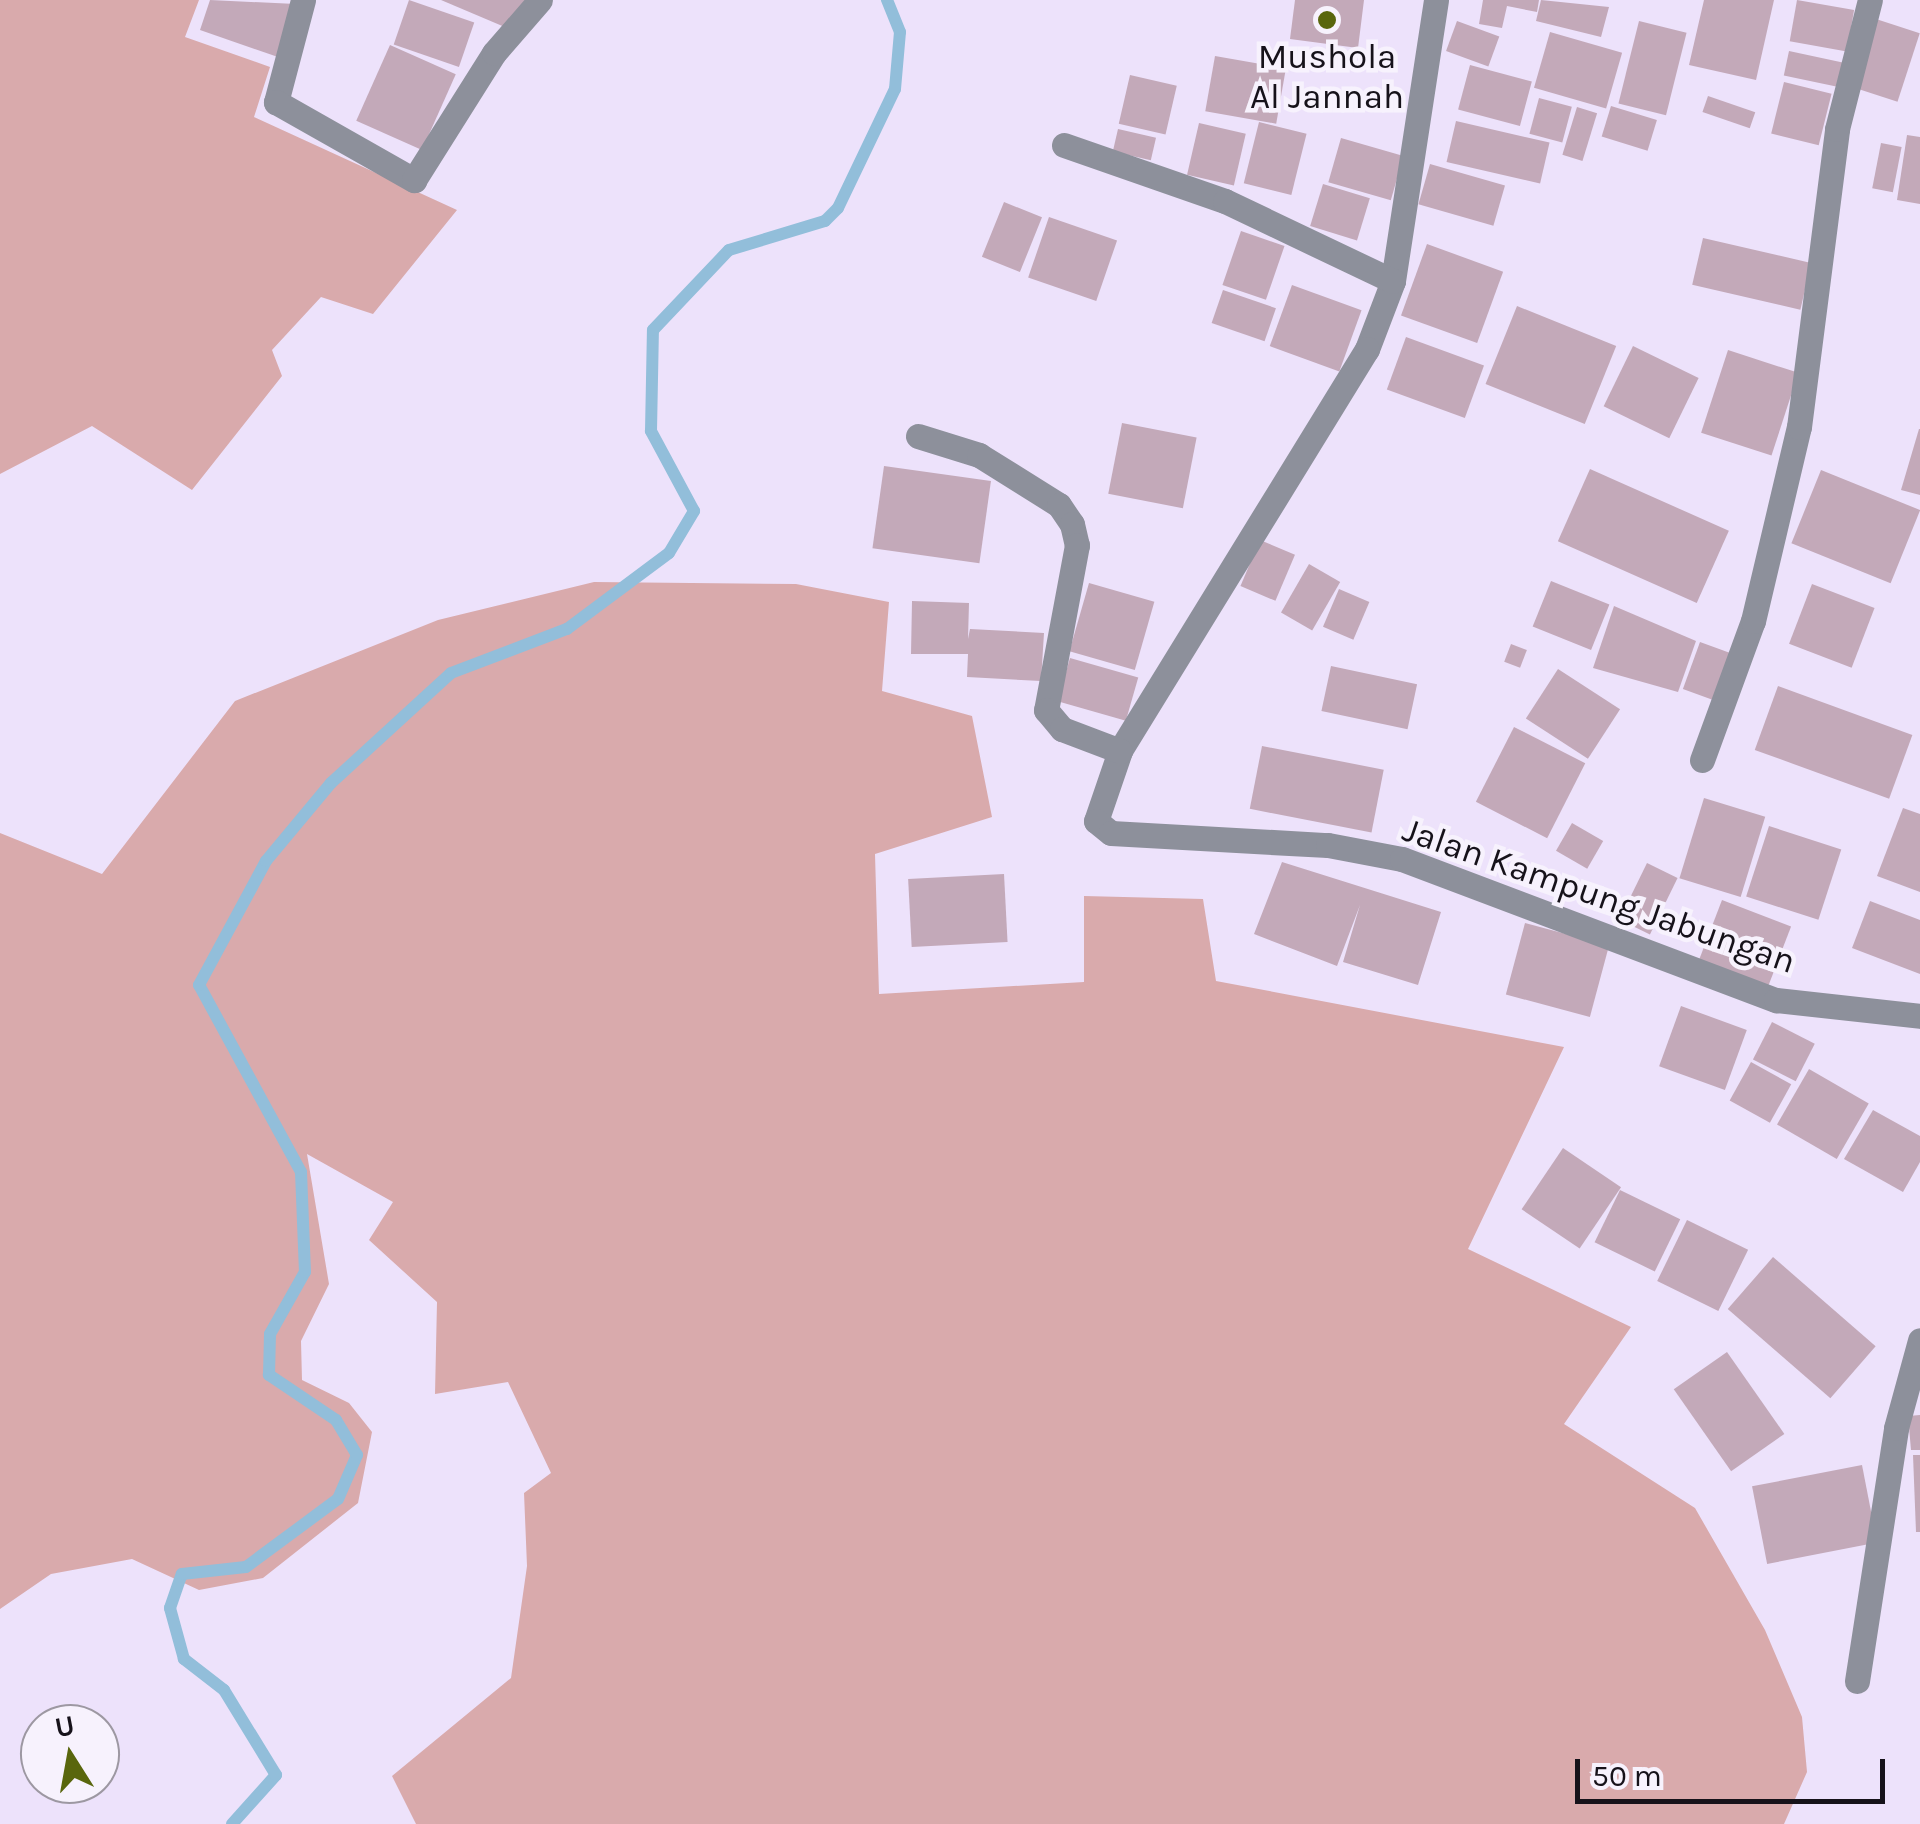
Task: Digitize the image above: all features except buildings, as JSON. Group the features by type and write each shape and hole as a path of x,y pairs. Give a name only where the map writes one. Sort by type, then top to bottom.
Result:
{"street":[{"path":"303,0 276,102 414,180 494,53 540,0"},
{"name":"Jalan Kampung Jabungan","path":"1436,0 1393,280 1367,348 1120,750 1097,802 1096,821 1110,833 1328,845 1402,859 1776,1000 1920,1016"},
{"path":"1702,760 1752,621 1799,426 1837,129 1870,0"},
{"path":"1064,145 1225,202 1393,280"},
{"path":"918,436 979,454 1060,505 1072,524 1077,545 1046,710 1062,729 1120,750"},
{"path":"1858,1682 1896,1428 1920,1340"}],"shaded area":[{"path":"0,0 199,0 185,37 270,67 254,117 457,210 373,314 321,297 272,350 282,376 192,490 92,426 0,474"},
{"path":"594,582 796,584 889,602 882,691 972,716 992,817 875,854 879,994 1084,982 1084,896 1203,899 1216,981 1564,1047 1468,1249 1631,1327 1564,1424 1695,1508 1765,1630 1802,1717 1807,1772 1784,1824 416,1824 392,1776 511,1678 527,1566 524,1493 551,1473 508,1382 435,1394 437,1302 369,1240 393,1202 307,1154 329,1284 301,1341 302,1380 349,1403 372,1432 358,1503 263,1578 199,1590 132,1559 51,1574 0,1609 0,833 102,874 235,701 438,620"}],"waterway":[{"path":"232,1824 276,1775 224,1690 184,1659 170,1608 182,1574 246,1567 338,1499 357,1455 336,1420 269,1375 270,1334 305,1272 301,1172 199,985 266,861 331,783 451,673 567,629 669,553 694,511 651,431 653,330 729,250 825,221 838,208 895,89 900,32 887,0"}],"place":[{"name":"Mushola Al Jannah","path":"1327,20"}]}
